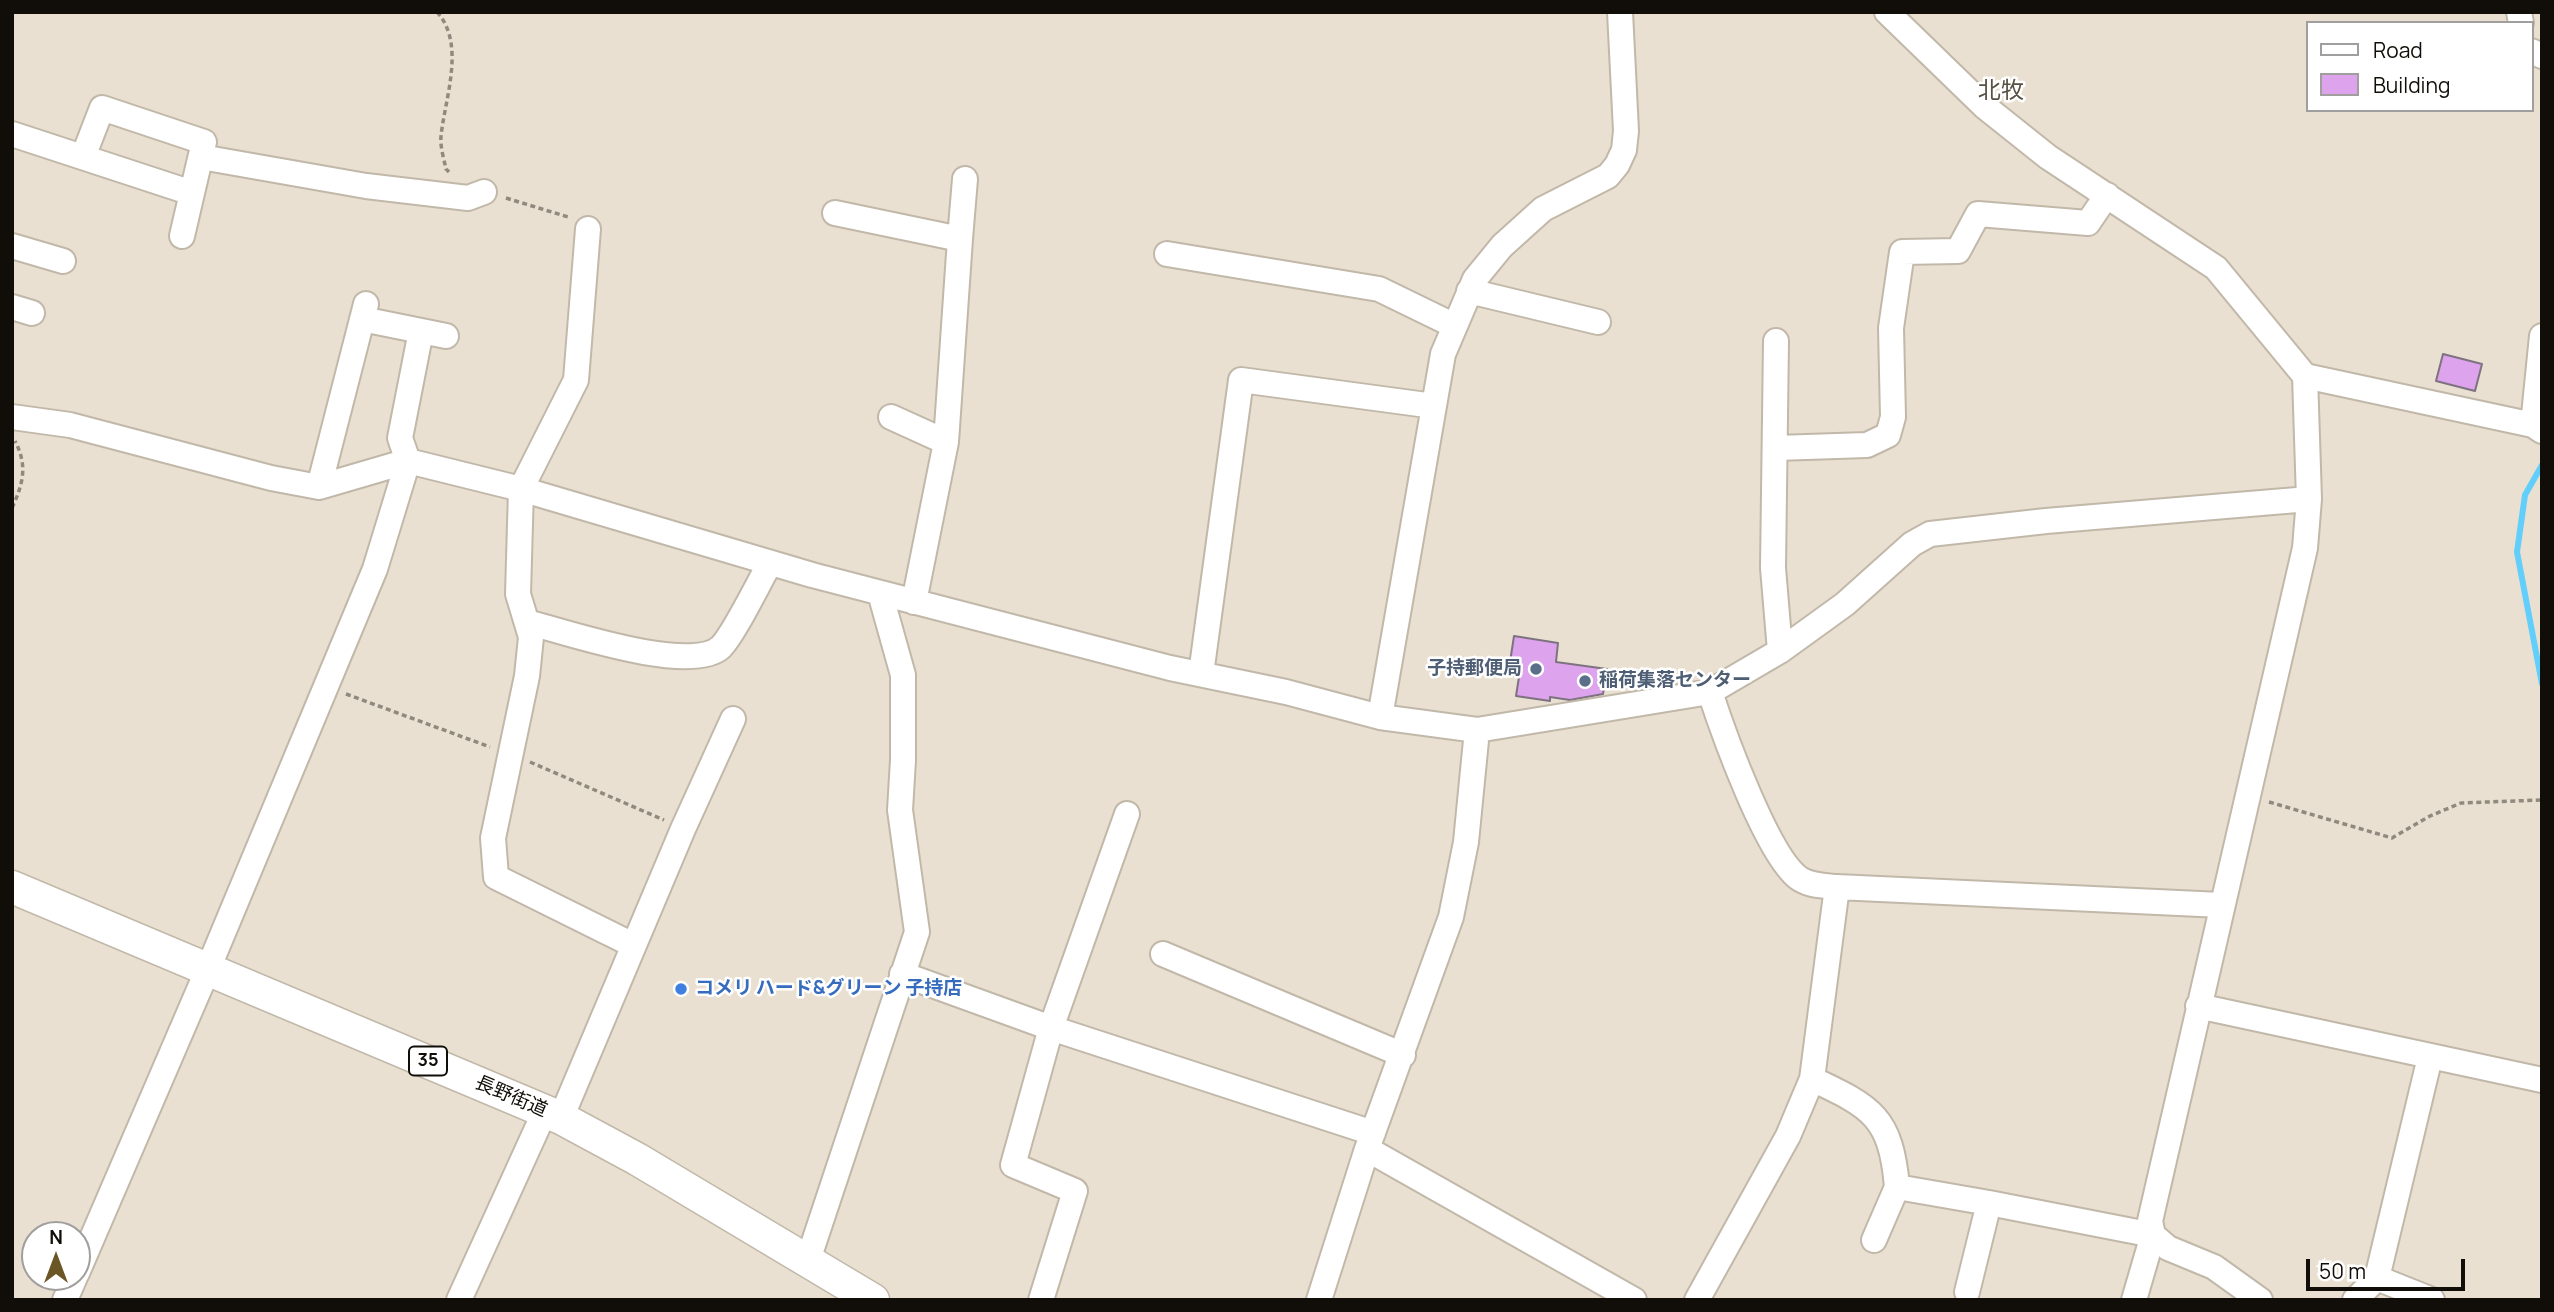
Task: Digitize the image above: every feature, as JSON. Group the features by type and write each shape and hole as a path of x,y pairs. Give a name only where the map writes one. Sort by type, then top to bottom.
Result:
{"main road":[{"name":"長野街道","path":"12,887 553,1114 637,1158 873,1300"}],"street":[{"path":"1380,717 1443,354 1475,279 1502,246 1543,209 1608,176 1617,165 1624,149 1626,131 1620,12"},
{"path":"1886,12 1984,106 2048,157 2216,268 2305,376 2309,499 2305,548 2150,1221 2153,1235 2134,1300"},
{"path":"83,157 102,108 204,142 182,236"},
{"path":"12,134 192,193"},
{"path":"201,157 366,186 468,198 484,192"},
{"path":"914,602 946,442 965,179"},
{"path":"1776,448 1867,445 1888,435 1893,417 1891,328 1902,252 1958,251 1978,214 2088,223 2107,195"},
{"path":"835,213 960,239"},
{"path":"588,229 576,380 521,489 518,594 531,637 527,676 493,838 496,877 633,945"},
{"path":"12,246 63,261"},
{"path":"1167,254 1380,289 1455,326"},
{"path":"1469,291 1598,323"},
{"path":"319,487 364,312 421,331 446,335"},
{"path":"91,1240 375,569 408,461 400,438 421,331"},
{"path":"2305,376 2536,427 2542,337"},
{"path":"1776,341 1773,568 1780,651"},
{"path":"1201,674 1241,380 1434,406"},
{"path":"12,417 70,425 271,478 319,487 408,461 521,489 770,563 914,602 1380,717 1476,730 1710,692 1780,651 1845,604 1912,544 1930,534 2046,520 2309,499"},
{"path":"891,417 946,442"},
{"path":"527,622 647,653 705,657 721,647 770,563"},
{"path":"808,1260 917,932 900,810 903,760 902,675 880,593"},
{"path":"1710,692 1738,769 1777,852 1802,880 1837,887 2221,905"},
{"path":"459,1300 553,1114 633,945 733,719"},
{"path":"1319,1300 1370,1141 1451,917 1466,842 1476,730"},
{"path":"1041,1300 1075,1191 1013,1165 1051,1028 1127,814"},
{"path":"1698,1300 1788,1136 1812,1079 1837,887"},
{"path":"1163,954 1403,1055"},
{"path":"902,974 1370,1141 1634,1300"},
{"path":"2198,1006 2542,1080"},
{"path":"2355,1300 2377,1278 2430,1057"},
{"path":"1812,1079 1867,1108 1884,1128 1894,1159 1897,1187 1874,1240"},
{"path":"1897,1187 2153,1235 2168,1248 2214,1268 2260,1300"},
{"path":"1967,1292 1989,1203"},
{"path":"2377,1278 2432,1300"}],"path":[{"path":"437,12 447,24 452,71 441,140 446,169 466,187 563,214 588,229"},
{"path":"12,436 23,456 24,481 12,508"},
{"path":"2247,796 2392,838 2430,816 2461,803 2542,800"}],"building":[{"path":"2443,354 2482,364 2475,391 2436,381"},
{"path":"1514,636 1558,643 1556,662 1607,669 1603,694 1570,700 1550,697 1550,701 1516,696 1519,677 1508,675"}],"waterway":[{"path":"2542,465 2525,495 2517,552 2542,684"}],"place":[{"name":"子持郵便局","path":"1536,669"},
{"name":"稲荷集落センター","path":"1585,681"},
{"name":"コメリ ハード&グリーン 子持店","path":"681,989"}],"district":[{"name":"北牧","path":"2001,92"}]}
